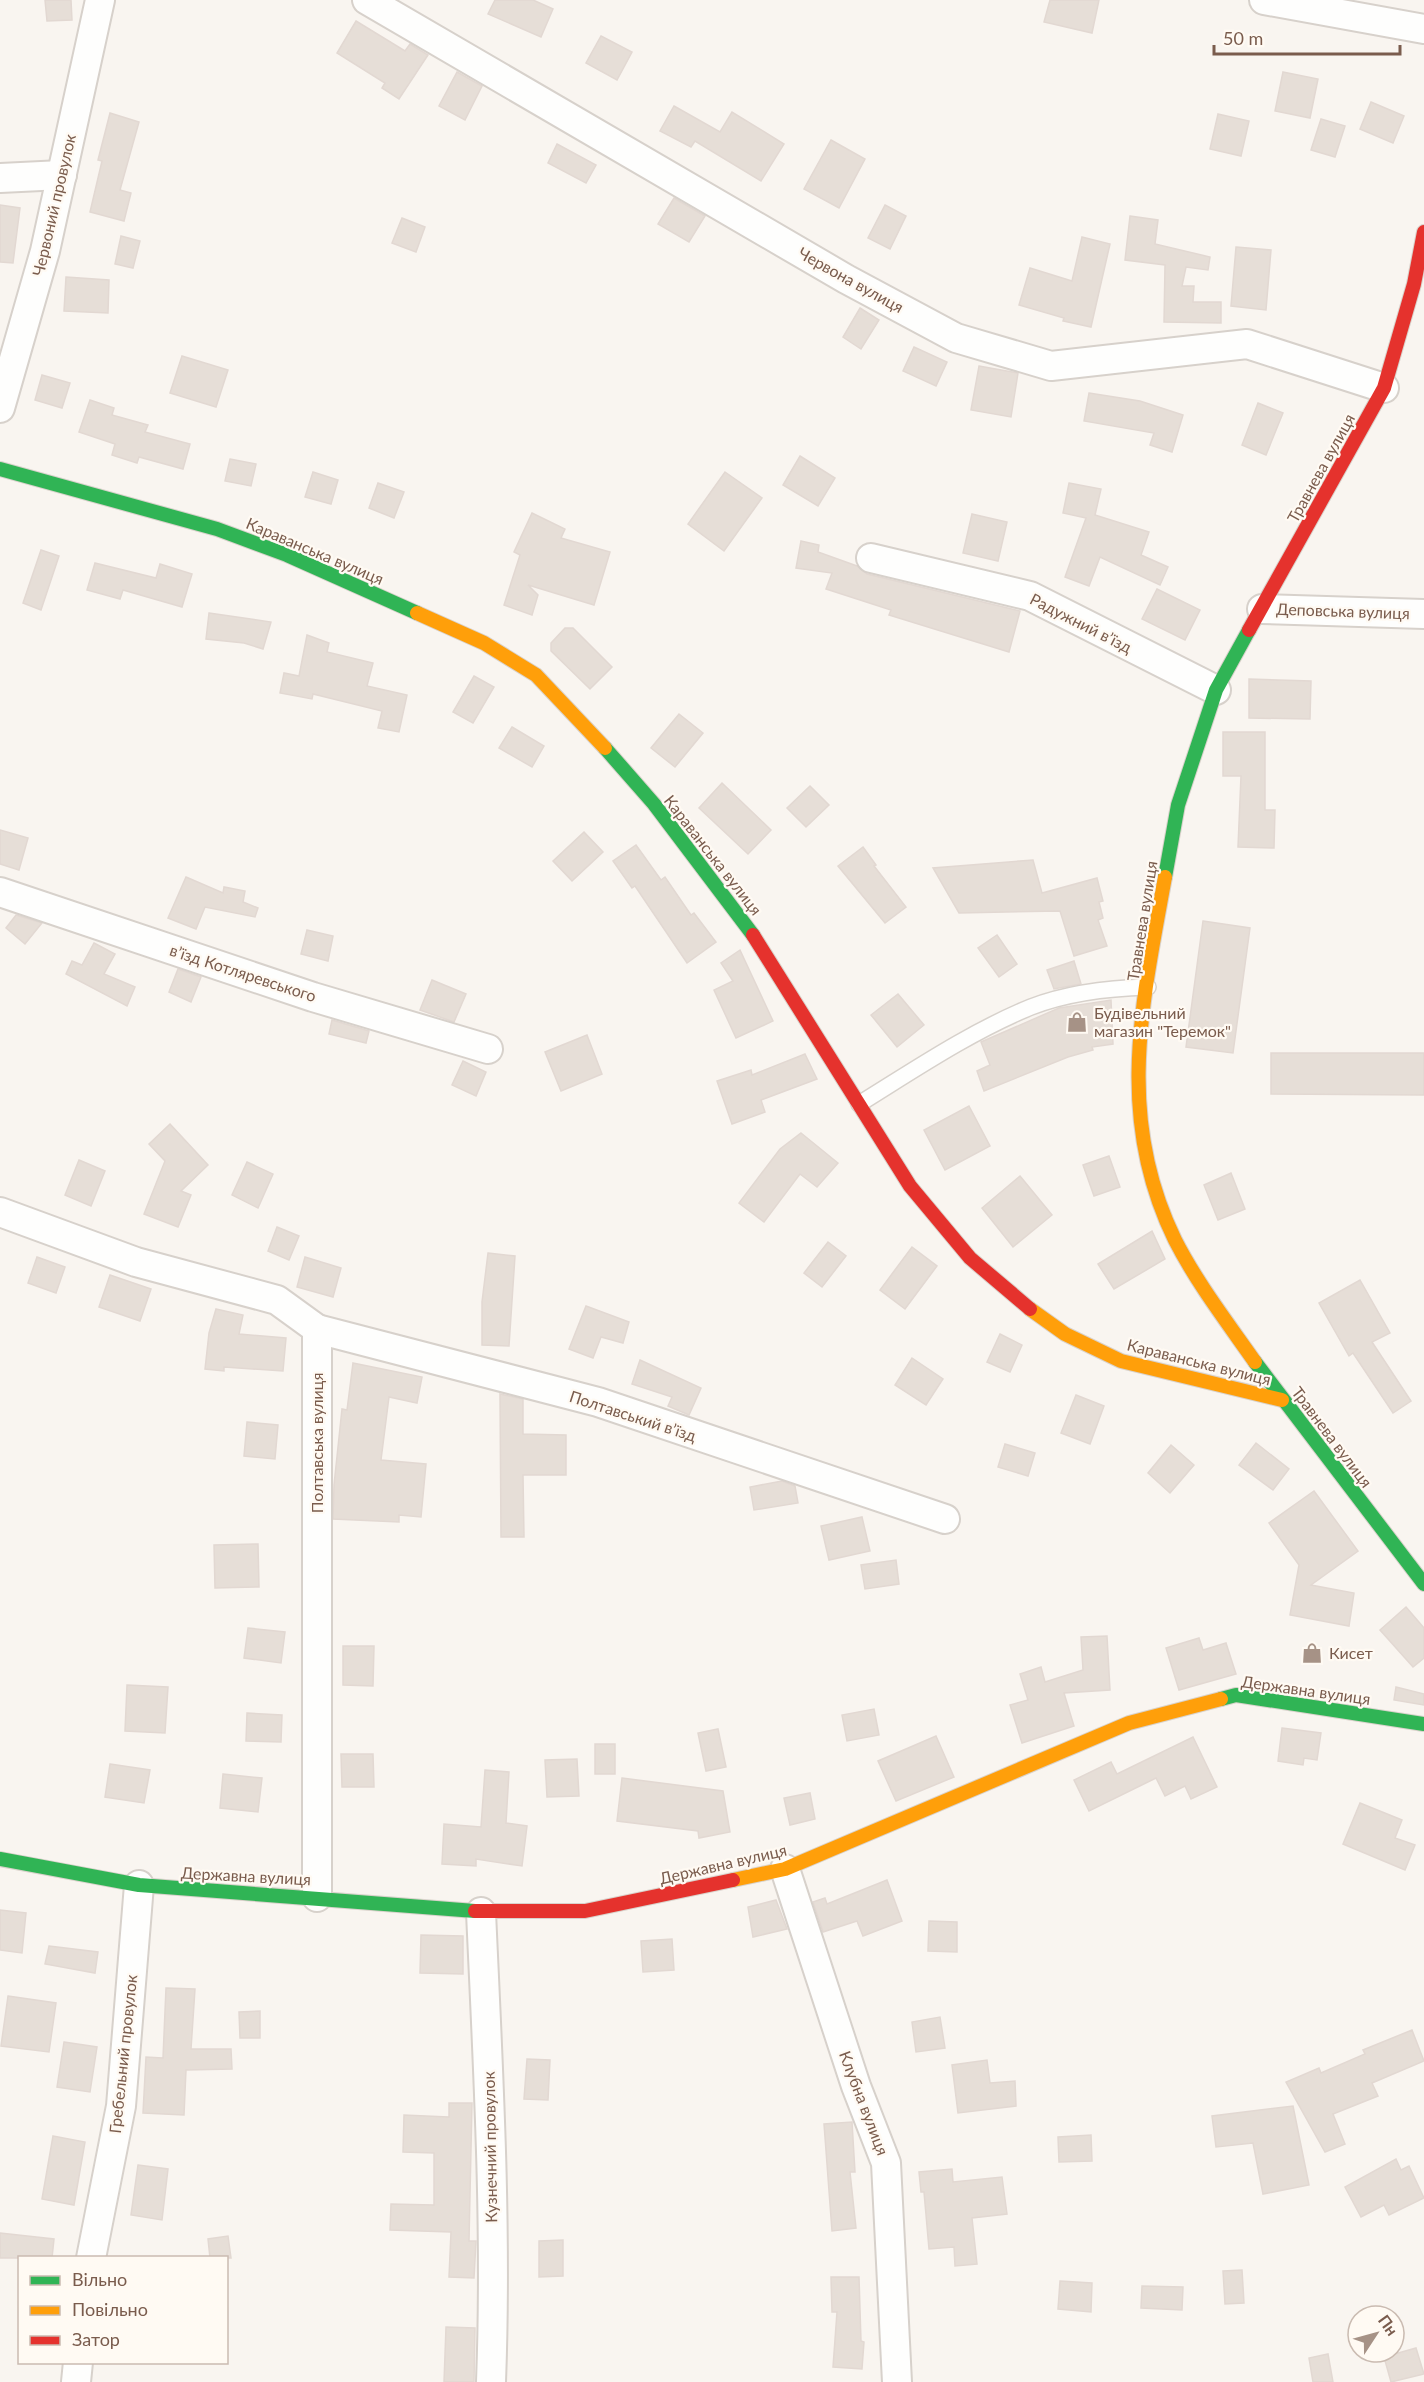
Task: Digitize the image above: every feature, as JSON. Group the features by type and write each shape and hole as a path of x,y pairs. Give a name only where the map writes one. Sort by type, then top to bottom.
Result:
{"street":[{"name":"Червоний провулок","path":"0,408 45,251 100,0"},
{"name":"Червона вулиця","path":"367,0 836,273 956,338 1051,366 1247,344 1384,388"},
{"path":"1264,0 1424,29"},
{"path":"0,178 62,175"},
{"name":"Травнева вулиця","path":"1424,232 1414,284 1384,388 1216,690 1178,805 1137,1060 1138,1106 1145,1152 1157,1196 1174,1239 1197,1279 1282,1400 1424,1584"},
{"name":"Караванська вулиця","path":"0,469 217,529 287,555 484,643 536,675 578,717 654,804 748,927 910,1186 970,1258 1015,1299 1065,1334 1121,1361 1282,1400"},
{"name":"Радужний в’їзд","path":"871,558 1030,596 1216,690"},
{"name":"Деповська вулиця","path":"1262,609 1424,614"},
{"name":"в’їзд Котляревського","path":"0,892 313,997 488,1048"},
{"path":"0,1212 136,1262 277,1300 317,1329"},
{"name":"Полтавський в’їзд","path":"317,1329 598,1402 945,1519"},
{"name":"Полтавська вулиця","path":"317,1329 317,1897"},
{"name":"Державна вулиця","path":"0,1859 139,1885 317,1897 481,1912 585,1911 785,1869 1129,1723 1236,1695 1424,1724"},
{"name":"Клубна вулиця","path":"785,1869 856,2086 886,2163 897,2382"},
{"name":"Гребельний провулок","path":"91,2256 121,2106 139,1885"},
{"name":"Кузнечний провулок","path":"481,1912 490,2115 493,2325 491,2382"},
{"path":"76,2382 78,2364"}],"lane":[{"path":"859,1104 965,1039 1032,1007 1118,988 1148,987"}],"building":[{"path":"45,0 71,0 72,20 47,21"},
{"path":"495,0 533,0 553,9 541,37 488,14"},
{"path":"1050,0 1099,0 1092,33 1044,22"},
{"path":"356,21 405,51 410,44 428,55 399,99 382,88 385,83 337,53"},
{"path":"601,36 632,52 617,80 586,63"},
{"path":"457,72 482,86 465,120 439,106"},
{"path":"1283,72 1318,79 1310,118 1275,111"},
{"path":"1371,102 1404,116 1393,143 1360,129"},
{"path":"674,106 720,132 732,112 784,144 761,181 695,141 691,147 660,131"},
{"path":"110,113 139,122 120,190 131,193 124,221 90,212 102,161 98,160"},
{"path":"1218,114 1249,121 1241,156 1210,149"},
{"path":"1321,119 1345,126 1335,157 1311,150"},
{"path":"831,140 865,159 839,208 804,189"},
{"path":"557,144 596,165 586,183 548,163"},
{"path":"674,198 705,216 689,242 658,224"},
{"path":"0,205 20,208 13,263 0,262"},
{"path":"885,205 906,216 890,249 868,238"},
{"path":"1130,216 1158,220 1155,244 1210,257 1208,270 1186,267 1182,286 1194,286 1193,302 1221,302 1221,323 1164,322 1165,265 1125,260"},
{"path":"402,218 425,227 416,252 392,243"},
{"path":"121,236 140,241 133,268 115,264"},
{"path":"1082,237 1110,244 1091,327 1063,321 1064,318 1019,305 1030,268 1072,281"},
{"path":"1236,247 1271,250 1266,310 1231,306"},
{"path":"66,277 109,280 108,313 64,311"},
{"path":"860,308 879,320 861,349 843,337"},
{"path":"914,347 947,362 936,386 903,371"},
{"path":"182,356 228,370 216,407 170,393"},
{"path":"979,366 1018,373 1011,417 971,410"},
{"path":"42,375 70,383 62,408 35,400"},
{"path":"1089,393 1140,401 1183,415 1172,452 1150,445 1154,433 1084,421"},
{"path":"90,400 114,408 112,415 148,425 145,432 190,444 183,469 139,457 137,463 112,455 115,444 79,432"},
{"path":"1258,403 1283,413 1266,455 1242,445"},
{"path":"800,456 835,478 818,506 783,485"},
{"path":"230,459 256,464 251,486 225,481"},
{"path":"313,472 338,480 331,504 305,497"},
{"path":"725,472 762,498 724,551 688,524"},
{"path":"378,483 404,492 394,518 369,508"},
{"path":"1069,483 1101,489 1095,515 1149,532 1141,555 1168,567 1160,585 1100,557 1089,586 1065,577 1086,518 1063,513"},
{"path":"532,513 565,529 561,538 610,552 594,605 528,585 538,595 532,615 504,605 520,555 514,552"},
{"path":"972,514 1007,522 998,561 963,553"},
{"path":"801,541 819,545 818,552 857,566 867,574 1020,611 1009,652 889,615 891,610 826,589 832,573 796,568"},
{"path":"41,550 59,556 41,610 23,603"},
{"path":"95,563 156,578 160,564 192,574 182,607 123,590 120,599 87,590"},
{"path":"1157,589 1200,610 1185,640 1142,619"},
{"path":"209,613 271,622 263,649 244,643 206,639"},
{"path":"565,628 573,628 612,667 590,689 551,651 551,643"},
{"path":"307,635 329,643 327,652 373,663 367,686 407,695 399,732 378,728 382,711 313,694 312,699 280,693 284,673 299,676"},
{"path":"474,676 494,687 473,723 453,712"},
{"path":"1249,679 1311,681 1310,719 1249,718"},
{"path":"679,714 703,733 675,767 651,748"},
{"path":"512,727 544,746 532,767 499,748"},
{"path":"1223,732 1265,732 1265,810 1275,810 1274,848 1238,847 1241,776 1223,776"},
{"path":"722,783 771,830 748,854 699,808"},
{"path":"810,786 829,805 806,827 787,808"},
{"path":"0,830 28,838 19,870 0,864"},
{"path":"584,832 603,852 572,881 553,861"},
{"path":"636,845 661,880 665,877 691,915 694,913 716,942 687,963 635,886 632,888 613,861"},
{"path":"863,847 876,865 874,866 906,907 885,923 838,866"},
{"path":"1033,860 1042,893 1097,878 1103,901 1099,902 1103,918 1098,920 1107,946 1074,956 1060,911 959,913 933,868"},
{"path":"186,877 223,893 224,887 245,891 243,902 258,908 255,917 205,907 196,929 168,918"},
{"path":"16,915 42,923 25,944 6,928"},
{"path":"1203,921 1250,928 1233,1053 1186,1047"},
{"path":"307,930 333,936 328,961 301,954"},
{"path":"997,935 1017,964 999,977 978,948"},
{"path":"94,943 115,954 104,974 135,987 127,1006 66,974 72,961 82,965"},
{"path":"740,950 773,1021 736,1038 714,990 733,981 721,963"},
{"path":"1074,961 1081,984 1054,989 1047,970"},
{"path":"178,969 201,977 191,1002 169,992"},
{"path":"432,980 466,994 454,1022 420,1010"},
{"path":"898,994 924,1025 897,1047 871,1015"},
{"path":"1111,1000 1113,1044 1092,1047 1093,1050 1068,1057 984,1091 977,1071 990,1065 981,1042 1059,1008"},
{"path":"332,1020 369,1031 366,1043 329,1034"},
{"path":"587,1035 602,1074 561,1091 545,1052"},
{"path":"1271,1053 1424,1053 1424,1095 1271,1094"},
{"path":"805,1054 817,1079 761,1100 765,1112 732,1124 717,1081 751,1070 752,1075"},
{"path":"463,1061 486,1072 476,1096 452,1085"},
{"path":"969,1106 990,1146 945,1170 924,1130"},
{"path":"170,1124 208,1165 181,1191 191,1195 178,1227 144,1214 165,1161 149,1144"},
{"path":"801,1133 838,1163 817,1187 800,1174 764,1222 739,1203 780,1149"},
{"path":"1109,1156 1120,1187 1094,1196 1083,1165"},
{"path":"79,1160 105,1171 91,1206 65,1195"},
{"path":"247,1162 273,1174 258,1208 232,1195"},
{"path":"1231,1173 1245,1209 1218,1220 1204,1185"},
{"path":"1020,1176 1052,1215 1013,1247 982,1208"},
{"path":"277,1227 299,1236 289,1260 268,1251"},
{"path":"1152,1231 1165,1259 1114,1289 1098,1264"},
{"path":"828,1242 846,1256 822,1287 804,1273"},
{"path":"912,1247 937,1266 905,1309 880,1290"},
{"path":"488,1253 515,1256 509,1346 482,1345 482,1302"},
{"path":"37,1257 65,1267 56,1293 28,1283"},
{"path":"305,1257 341,1268 333,1297 297,1287"},
{"path":"110,1275 151,1289 140,1321 99,1307"},
{"path":"1360,1280 1390,1333 1372,1342 1411,1401 1393,1413 1353,1353 1349,1356 1319,1303"},
{"path":"586,1306 629,1322 623,1343 601,1337 593,1358 569,1349"},
{"path":"216,1309 243,1315 239,1334 286,1338 283,1371 224,1367 224,1371 205,1369 209,1333"},
{"path":"1000,1334 1022,1345 1010,1372 987,1362"},
{"path":"912,1358 943,1379 926,1405 895,1385"},
{"path":"640,1360 701,1388 689,1415 668,1406 672,1397 632,1384"},
{"path":"353,1363 422,1377 417,1403 389,1397 381,1460 426,1464 421,1517 399,1515 399,1522 333,1519 342,1409 347,1410"},
{"path":"500,1394 523,1399 523,1434 566,1435 566,1475 523,1475 524,1537 501,1537"},
{"path":"1076,1395 1104,1406 1090,1444 1061,1433"},
{"path":"247,1422 278,1425 275,1459 244,1456"},
{"path":"1256,1443 1289,1469 1273,1490 1239,1465"},
{"path":"1005,1444 1035,1453 1028,1476 998,1467"},
{"path":"1171,1445 1194,1465 1170,1493 1148,1473"},
{"path":"782,1481 795,1486 798,1503 754,1510 750,1487"},
{"path":"1314,1491 1358,1551 1311,1585 1354,1593 1349,1626 1290,1615 1299,1565 1269,1523"},
{"path":"862,1517 870,1551 829,1560 821,1526"},
{"path":"258,1544 259,1587 215,1588 214,1545"},
{"path":"896,1560 899,1584 865,1589 861,1565"},
{"path":"1406,1607 1424,1628 1424,1658 1413,1667 1380,1630"},
{"path":"248,1628 285,1632 281,1663 244,1658"},
{"path":"1107,1636 1110,1690 1064,1693 1074,1726 1022,1743 1010,1705 1028,1700 1020,1674 1041,1667 1045,1682 1083,1670 1081,1637"},
{"path":"1199,1638 1203,1650 1226,1643 1236,1674 1179,1690 1166,1648"},
{"path":"343,1646 374,1646 373,1686 343,1685"},
{"path":"127,1685 168,1687 165,1733 125,1731"},
{"path":"1396,1687 1424,1694 1424,1705 1394,1700"},
{"path":"874,1709 879,1735 847,1741 842,1715"},
{"path":"247,1713 282,1715 281,1742 246,1741"},
{"path":"1282,1728 1321,1733 1317,1760 1304,1758 1303,1765 1278,1761"},
{"path":"718,1729 726,1767 706,1771 698,1733"},
{"path":"936,1736 954,1777 896,1801 878,1761"},
{"path":"1193,1737 1217,1787 1191,1799 1185,1786 1165,1796 1156,1778 1089,1811 1074,1780 1111,1762 1117,1774"},
{"path":"595,1744 615,1744 615,1774 595,1774"},
{"path":"341,1754 373,1754 374,1787 342,1787"},
{"path":"577,1759 579,1796 547,1797 545,1760"},
{"path":"110,1764 150,1770 144,1803 105,1797"},
{"path":"485,1770 509,1772 506,1823 527,1826 522,1866 476,1859 476,1866 442,1864 444,1824 481,1827"},
{"path":"223,1774 262,1778 258,1812 220,1808"},
{"path":"622,1778 723,1791 730,1832 699,1838 698,1831 617,1821"},
{"path":"810,1793 815,1819 790,1825 784,1798"},
{"path":"1360,1803 1402,1820 1395,1838 1415,1845 1405,1870 1343,1844"},
{"path":"887,1880 902,1921 863,1936 857,1921 823,1932 813,1902 825,1898 827,1904"},
{"path":"776,1900 787,1929 753,1937 748,1907"},
{"path":"0,1910 26,1913 22,1953 0,1950"},
{"path":"929,1921 957,1922 957,1952 928,1951"},
{"path":"421,1935 463,1936 463,1974 420,1973"},
{"path":"672,1939 674,1970 643,1972 641,1941"},
{"path":"49,1946 98,1952 95,1973 45,1964"},
{"path":"166,1988 195,1989 191,2049 231,2049 232,2069 186,2070 184,2115 143,2113 146,2057 163,2058"},
{"path":"8,1996 56,2003 49,2052 1,2046"},
{"path":"260,2011 260,2038 240,2038 239,2012"},
{"path":"940,2017 945,2048 916,2052 912,2022"},
{"path":"1412,2030 1424,2061 1372,2083 1378,2096 1333,2114 1345,2144 1325,2152 1286,2082 1319,2068 1321,2073 1365,2054 1363,2050"},
{"path":"64,2042 97,2047 90,2092 57,2087"},
{"path":"527,2059 550,2060 548,2100 524,2099"},
{"path":"987,2060 990,2083 1015,2081 1016,2106 958,2113 952,2065"},
{"path":"449,2103 472,2103 469,2241 476,2241 474,2278 449,2277 451,2232 390,2230 391,2204 434,2205 434,2153 403,2152 404,2115 449,2117"},
{"path":"1293,2106 1309,2185 1263,2194 1253,2143 1216,2147 1212,2116"},
{"path":"852,2122 855,2172 850,2172 856,2228 832,2231 824,2124"},
{"path":"1091,2135 1092,2161 1059,2162 1058,2137"},
{"path":"53,2136 85,2142 74,2205 42,2199"},
{"path":"1396,2159 1401,2170 1409,2166 1424,2198 1389,2215 1384,2205 1361,2217 1345,2187"},
{"path":"138,2165 168,2169 162,2220 131,2215"},
{"path":"952,2169 953,2182 1002,2177 1007,2214 972,2218 977,2264 955,2266 954,2247 929,2249 924,2192 921,2192 919,2172"},
{"path":"0,2233 54,2239 52,2256 0,2258"},
{"path":"228,2236 231,2258 210,2256 208,2239"},
{"path":"563,2240 563,2276 539,2277 539,2241"},
{"path":"1242,2270 1244,2303 1225,2304 1223,2271"},
{"path":"831,2277 859,2277 861,2341 864,2342 862,2369 833,2367 837,2312 832,2312"},
{"path":"1060,2281 1092,2283 1091,2312 1058,2309"},
{"path":"1142,2286 1183,2287 1182,2310 1141,2308"},
{"path":"446,2327 475,2328 474,2382 444,2382"},
{"path":"1416,2348 1424,2374 1391,2382 1386,2364 1406,2364 1406,2351"},
{"path":"1328,2354 1333,2382 1313,2382 1309,2358"}],"traffic: fast":[{"path":"0,469 217,529 287,555 417,613"},
{"path":"1165,877 1178,805 1216,690 1249,630"},
{"path":"605,748 654,804 753,935"},
{"path":"1255,1362 1424,1584"},
{"path":"1221,1699 1236,1695 1424,1724"},
{"path":"0,1859 139,1885 475,1911"}],"traffic: slow":[{"path":"417,613 484,643 536,675 605,748"},
{"path":"1165,877 1142,1015 1139,1105 1145,1150 1156,1195 1175,1240 1203,1287 1255,1362"},
{"path":"1030,1309 1065,1334 1121,1361 1282,1400"},
{"path":"733,1880 785,1869 1129,1723 1221,1699"}],"traffic: jam":[{"path":"1249,630 1384,388 1414,284 1424,232"},
{"path":"753,935 910,1186 970,1258 1030,1309"},
{"path":"475,1911 585,1911 733,1880"}],"place":[{"name":"Будівельний магазин \"Теремок\"","path":"1077,1022"},
{"name":"Кисет","path":"1312,1653"}]}
